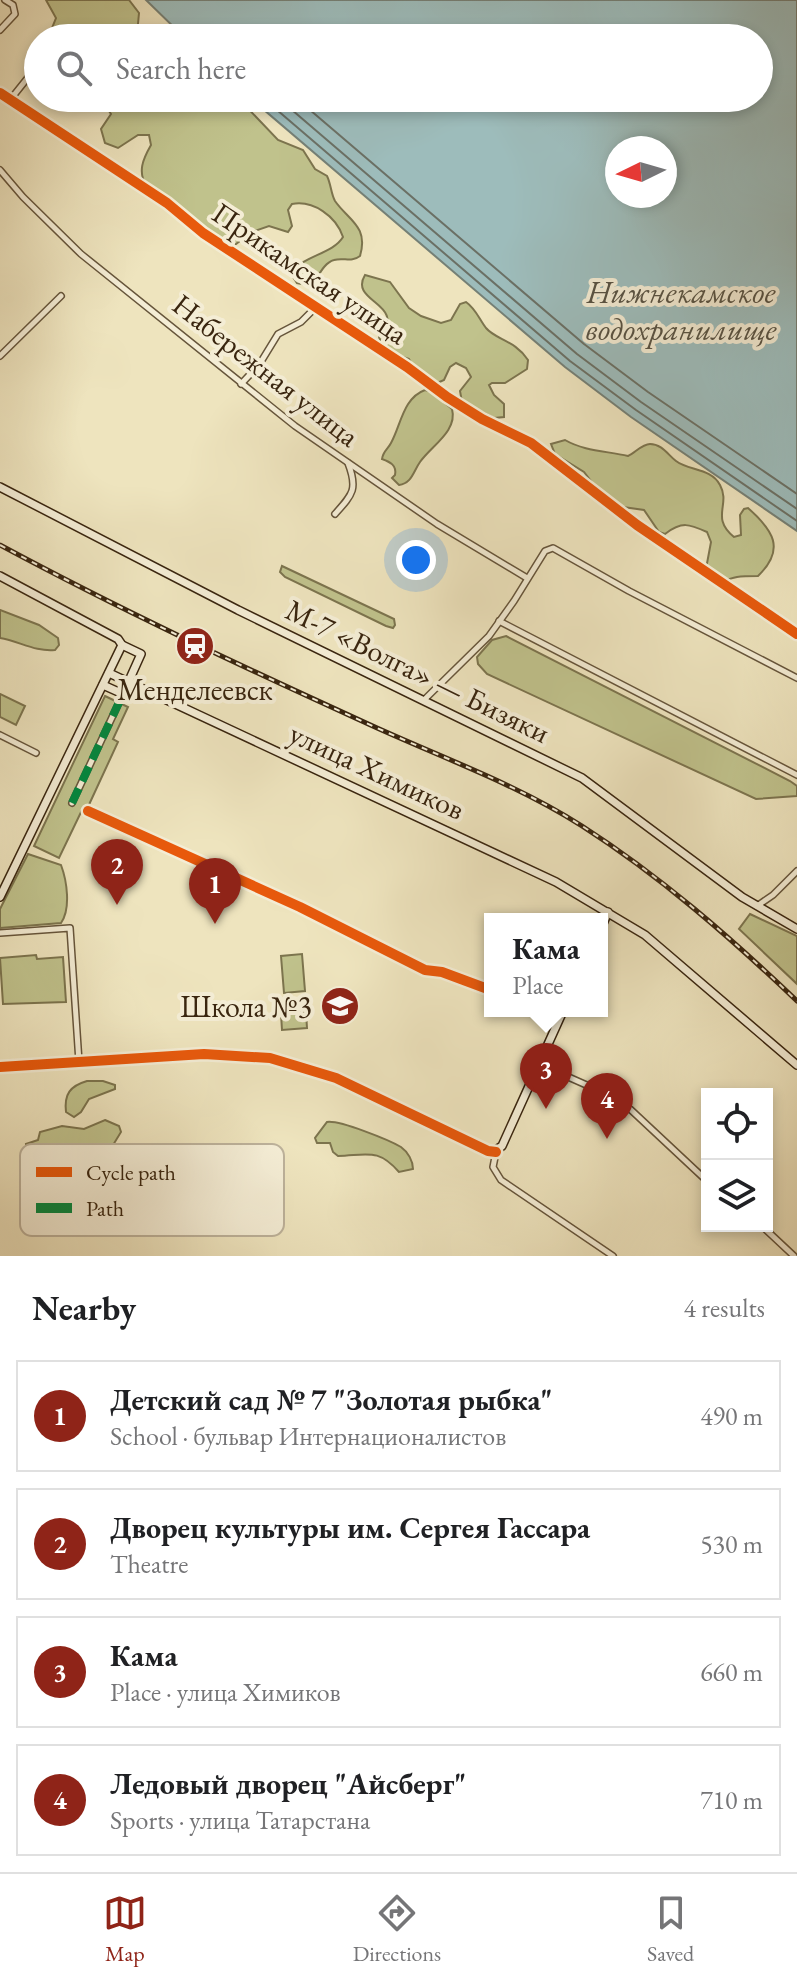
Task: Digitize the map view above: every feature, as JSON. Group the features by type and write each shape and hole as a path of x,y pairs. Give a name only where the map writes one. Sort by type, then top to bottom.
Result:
{"main road":[{"name":"М-7 «Волга» — Бизяки","path":"0,487 238,610 582,778 756,906 797,929"},
{"path":"0,576 141,654 123,694 103,685"},
{"path":"0,897 122,645"},
{"name":"улица Химиков","path":"109,673 556,882 645,935 797,1065"},
{"path":"0,1067 204,1054 241,1055 294,1064 336,1078 488,1151 496,1152 502,1146 560,1017"}],"street":[{"path":"0,30 13,19 15,10 5,0"},
{"path":"10,100 24,82"},
{"name":"Прикамская улица","path":"0,93 24,109"},
{"name":"Прикамская улица","path":"28,112 167,203 203,233 407,367 447,397 482,419 531,443 674,551 797,634"},
{"name":"Набережная улица","path":"0,170 81,254 295,426 437,524 527,578"},
{"path":"0,356 61,296"},
{"path":"241,384 259,365 278,334 301,322 316,307"},
{"path":"335,514 353,491 354,481 347,461"},
{"path":"423,701 489,636 545,551 553,548 560,549 629,591 797,678"},
{"path":"499,621 797,775"},
{"path":"72,803 123,694"},
{"path":"0,735 36,753"},
{"path":"88,811 300,907 425,970 442,972 484,988"},
{"path":"756,906 773,895 797,871"},
{"path":"0,933 70,928 79,1062"},
{"path":"539,1064 609,1095 630,1109 701,1175"},
{"path":"496,1152 493,1167 501,1180 613,1256"},
{"path":"768,1232 794,1256"}],"green space":[{"path":"46,0 129,0 139,13 138,24 54,24 56,18"},
{"path":"110,112 251,112 278,140 303,150 315,169 327,176 335,201 356,224 362,237 360,256 330,262 311,286 297,283 293,277 296,267 334,246 343,237 335,222 323,211 300,203 292,204 288,210 292,226 288,232 269,226 252,232 236,244 227,244 147,187 142,171 151,145 149,135 138,135 118,148 105,143 101,129"},
{"path":"365,275 390,282 409,308 441,323 451,320 460,304 466,302 490,332 523,353 528,360 527,369 505,383 489,385 504,404 504,417 494,418 462,402 460,391 471,377 466,368 456,363 450,367 444,380 435,384 416,371 409,359 384,347 379,337 386,326 387,317 364,292 362,284"},
{"path":"425,390 452,409 453,417 447,431 420,462 410,479 399,485 392,478 395,475 394,466 382,459 407,406"},
{"path":"565,440 587,449 628,456 644,445 654,444 681,464 711,475 723,492 723,523 734,537 741,535 740,515 748,508 770,532 774,548 767,566 758,576 714,580 705,574 711,542 707,532 686,525 665,534 659,532 644,510 623,507 601,494 584,472 555,454 551,444"},
{"path":"282,566 394,619 395,625 393,628 386,626 285,577 280,572"},
{"path":"0,610 39,625 58,638 59,645 55,650 41,649 0,638"},
{"path":"506,636 790,781 797,786 797,796 756,799 487,674 478,664 477,657 492,640"},
{"path":"0,694 25,706 16,725 0,717"},
{"path":"105,696 128,707 113,739 118,742 87,809 83,808 59,858 34,846"},
{"path":"28,854 61,865 67,895 64,917 61,923 0,928 0,909"},
{"path":"750,914 797,936 797,984 739,929"},
{"path":"302,954 305,991 284,993 281,956"},
{"path":"36,955 37,959 63,957 66,1002 3,1004 0,958"},
{"path":"306,1012 307,1028 282,1030 281,1014"},
{"path":"103,1081 115,1085 115,1089 89,1099 74,1117 66,1112 67,1096 76,1085"},
{"path":"105,1120 119,1126 121,1132 114,1144 26,1144 38,1140 40,1132 62,1126 84,1129"},
{"path":"327,1122 353,1127 401,1147 410,1157 413,1169 399,1172 378,1156 338,1156 330,1143 317,1143 315,1138"}],"water":[{"name":"Нижнекамское водохранилище","path":"146,0 797,0 797,531 631,417 565,367 266,112 773,112 773,24 171,24"}],"railway":[{"path":"0,545 180,636 556,810 667,886 797,1001"}],"marked path":[{"path":"72,803 123,694"}],"cycle path":[{"path":"0,93 24,109"},
{"path":"29,112 167,203 203,233 407,367 447,397 482,419 531,443 637,525 797,634"},
{"path":"88,811 300,907 425,970 442,972 484,988"},
{"path":"0,1067 204,1054 270,1058 336,1078 488,1151 496,1152"}],"place":[{"name":"Менделеевск","path":"195,646"},
{"name":"Дворец культуры им. Сергея Гассара","path":"117,905"},
{"name":"Детский сад № 7 \"Золотая рыбка\"","path":"215,924"},
{"name":"Школа №3","path":"340,1006"},
{"name":"Кама","path":"546,1109"},
{"name":"Ледовый дворец \"Айсберг\"","path":"607,1139"}]}
